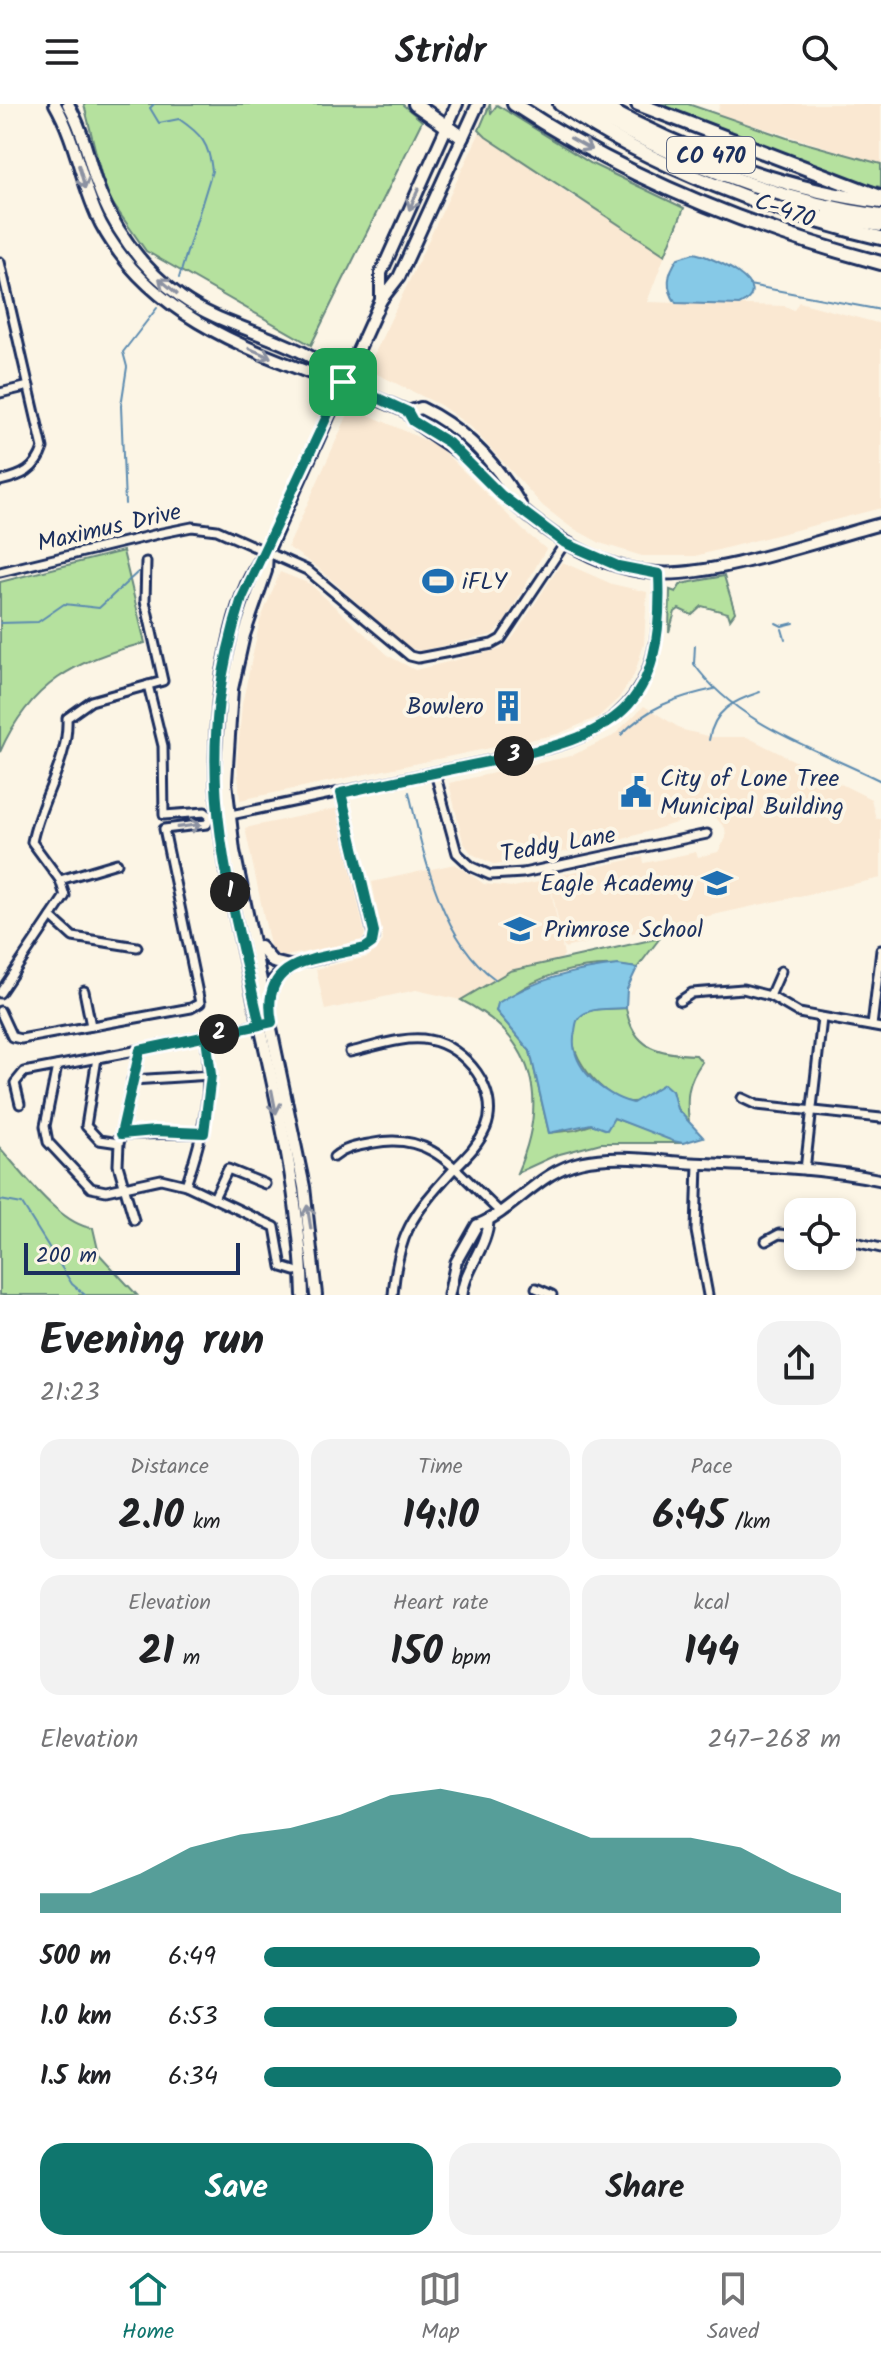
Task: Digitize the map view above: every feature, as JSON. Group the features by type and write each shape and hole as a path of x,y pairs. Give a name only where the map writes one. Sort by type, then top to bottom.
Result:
{"highway":[{"path":"415,104 462,137"},
{"name":"C-470","path":"514,104 606,158 690,198 790,236 879,261"},
{"path":"560,104 640,149 754,197 809,219 881,238"},
{"path":"577,104 662,149 741,182 816,204 881,216"},
{"name":"C-470","path":"598,104 665,137 746,168 811,188 881,200"},
{"path":"638,104 802,166 881,200"},
{"path":"754,197 881,225"}],"main road":[{"path":"55,104 71,138 86,189 102,224 144,281 187,316 230,340 315,375 343,382 408,412 416,423 449,443 501,495 565,543 618,566 659,574 719,566 881,524"},
{"path":"68,104 110,214 151,271 182,298 209,315 306,355 323,364 343,382"},
{"path":"381,300 381,273 457,104"},
{"path":"303,1295 296,1212 216,817 214,750 221,677 242,598 255,567 267,552 381,300 397,280 478,104"},
{"path":"408,412 421,408 461,430 509,485 522,508"},
{"path":"416,423 424,422 470,451 479,451"},
{"path":"469,461 481,464 499,483 509,485"},
{"path":"267,552 266,571 244,635 232,689 227,750 229,815 304,1187 316,1295"},
{"path":"251,929 263,955 273,962 289,966"},
{"path":"268,1004 273,981 289,966"}],"street":[{"path":"0,262 42,440 40,458 26,473 0,481"},
{"path":"0,301 10,299"},
{"path":"0,393 29,386"},
{"name":"Maximus Drive","path":"0,572 192,527 217,530 319,578 410,656 418,658 492,644 501,639 565,543"},
{"path":"0,993 65,896 60,880 32,842 35,824 69,741 67,718 91,701 163,681 145,601 146,562"},
{"path":"216,817 571,742 617,715 640,688 658,641 659,574"},
{"path":"0,1011 12,1037 21,1039 191,1008 200,1003 164,829 207,824 211,817 205,812 164,815 163,746 148,685"},
{"name":"Teddy Lane","path":"435,773 457,853 472,867 490,875 523,873 707,834"},
{"path":"289,966 365,948 374,938 341,793"},
{"path":"60,880 117,863"},
{"path":"51,917 73,937 137,947"},
{"path":"872,1026 881,950"},
{"path":"770,996 781,971"},
{"path":"680,1001 692,993 718,988 743,989 770,996 799,1013 881,1028"},
{"path":"84,991 91,1026"},
{"path":"805,1170 809,1109 822,1018"},
{"path":"20,1104 15,1083 18,1076 272,1022"},
{"path":"186,1185 204,1133 211,1075 206,1037"},
{"path":"350,1052 429,1040 453,1049 466,1059 487,1093 488,1123 479,1142 418,1210 401,1239 393,1295"},
{"path":"134,1220 122,1187 120,1138 140,1050"},
{"path":"97,1058 86,1126 99,1140 155,1131 204,1133"},
{"path":"57,1066 45,1126 48,1142 91,1188 106,1191 161,1179 186,1185 275,1227 282,1267 295,1271"},
{"path":"132,1080 211,1075"},
{"path":"742,1098 757,1105 881,1118"},
{"path":"334,1157 343,1149 398,1138 431,1147 499,1211"},
{"path":"450,1290 462,1277 477,1225 488,1220 539,1180 580,1162 616,1159 698,1163 805,1170 881,1180"},
{"path":"698,1163 696,1231 708,1295"},
{"path":"214,1198 228,1169 265,1184"},
{"path":"450,1290 462,1277 471,1248 488,1231 488,1220"},
{"path":"766,1241 784,1235"},
{"path":"856,1242 881,1248"},
{"path":"536,1288 552,1295"}],"shaded area":[{"path":"720,104 881,104 881,164 717,114"},
{"path":"480,132 665,255 647,302 785,306 794,310 799,302 881,324 881,508 695,556 642,556 600,543 569,526 543,506 471,427 440,405 373,372 370,363"},
{"path":"358,410 438,446 546,549 504,623 492,635 419,651 407,647 317,567 288,547 349,412"},
{"path":"562,562 612,584 647,592 644,644 634,675 619,698 598,717 558,734 240,800 237,761 242,704 260,621 280,572 310,584 389,656 415,670 501,649 514,636"},
{"path":"644,706 683,730 712,737 747,737 871,799 876,819 881,818 881,878 564,948 549,877 643,857 644,863 696,852 698,857 718,852 726,838 725,828 716,818 702,815 607,844 495,865 472,854 463,842 449,783 571,756 613,736"},
{"path":"338,808 365,934 363,940 277,958 271,950 245,828"},
{"path":"455,864 484,884 513,887 549,880 564,955 561,959 510,971 461,1000 416,990 325,1010 316,969 368,957 383,941 372,882"}],"green space":[{"path":"84,104 402,104 422,121 311,345 146,251 106,194"},
{"path":"490,104 491,113 497,105 592,164 684,208 665,255 486,137 479,130"},
{"path":"652,104 688,104 787,138 881,164 881,187 858,183"},
{"path":"123,551 145,643 97,657 58,678 26,709 0,752 0,582"},
{"path":"724,576 735,612 730,619 728,613 702,606 692,615 679,609 675,612 669,632 670,590 676,592 681,584"},
{"path":"660,938 637,968 600,966 560,973 524,988 496,1011 530,1051 549,1133 575,1130 614,1118 683,1143 601,1143 556,1155 517,1173 532,1121 533,1096 529,1073 520,1052 506,1033 486,1015 461,1000 510,971"},
{"path":"626,1008 641,1041 670,1053 696,1055 702,1062 689,1090 689,1122 677,1109 672,1091 635,1102 618,1099 593,1079 583,1066 572,1037 574,1024 587,1012"},
{"path":"0,1148 55,1208 81,1225 93,1228 99,1254 137,1295 0,1295"}],"water":[{"path":"694,253 738,273 752,289 749,297 739,305 676,303 669,286 672,270 678,258"},
{"path":"618,965 637,968 627,989 626,1008 603,1009 582,1015 576,1027 576,1056 599,1086 633,1103 664,1084 672,1091 677,1109 703,1137 683,1143 673,1141 614,1118 607,1130 591,1124 549,1133 530,1051 496,1011 498,1003 556,977"}],"waterway":[{"path":"154,104 150,108 159,123 179,119 198,135 211,161 212,171 179,278"},
{"path":"749,285 881,310"},
{"path":"125,504 121,406 127,367 123,352 157,308"},
{"path":"0,623 38,622 64,604 99,608 138,572"},
{"path":"776,623 782,626 794,623"},
{"path":"782,629 785,639"},
{"path":"695,645 694,664 732,704 805,746 881,781"},
{"path":"621,735 663,704 714,689"},
{"path":"709,740 715,721 726,708 760,692"},
{"path":"409,792 428,868 448,919 476,962 495,979"},
{"path":"0,1200 22,1204 72,1284 85,1295"}],"place":[{"name":"iFLY","path":"438,581"},
{"name":"Bowlero","path":"508,706"},
{"name":"City of Lone Tree Municipal Building","path":"636,792"},
{"name":"Eagle Academy","path":"717,883"},
{"name":"Primrose School","path":"520,929"}],"route":[{"path":"343,382 267,552 255,567 242,598 231,631 216,709 213,783 219,840 260,1025 206,1037 140,1050 121,1134 155,1131 204,1133 211,1075 206,1037 251,1026 260,1025 272,1022 268,1004 270,989 273,981 289,966 365,948 372,943 374,932 341,793 550,748 587,736 630,702 649,669 658,641 659,574 618,566 565,543 501,495 449,443 413,421 408,412 343,382"}]}
